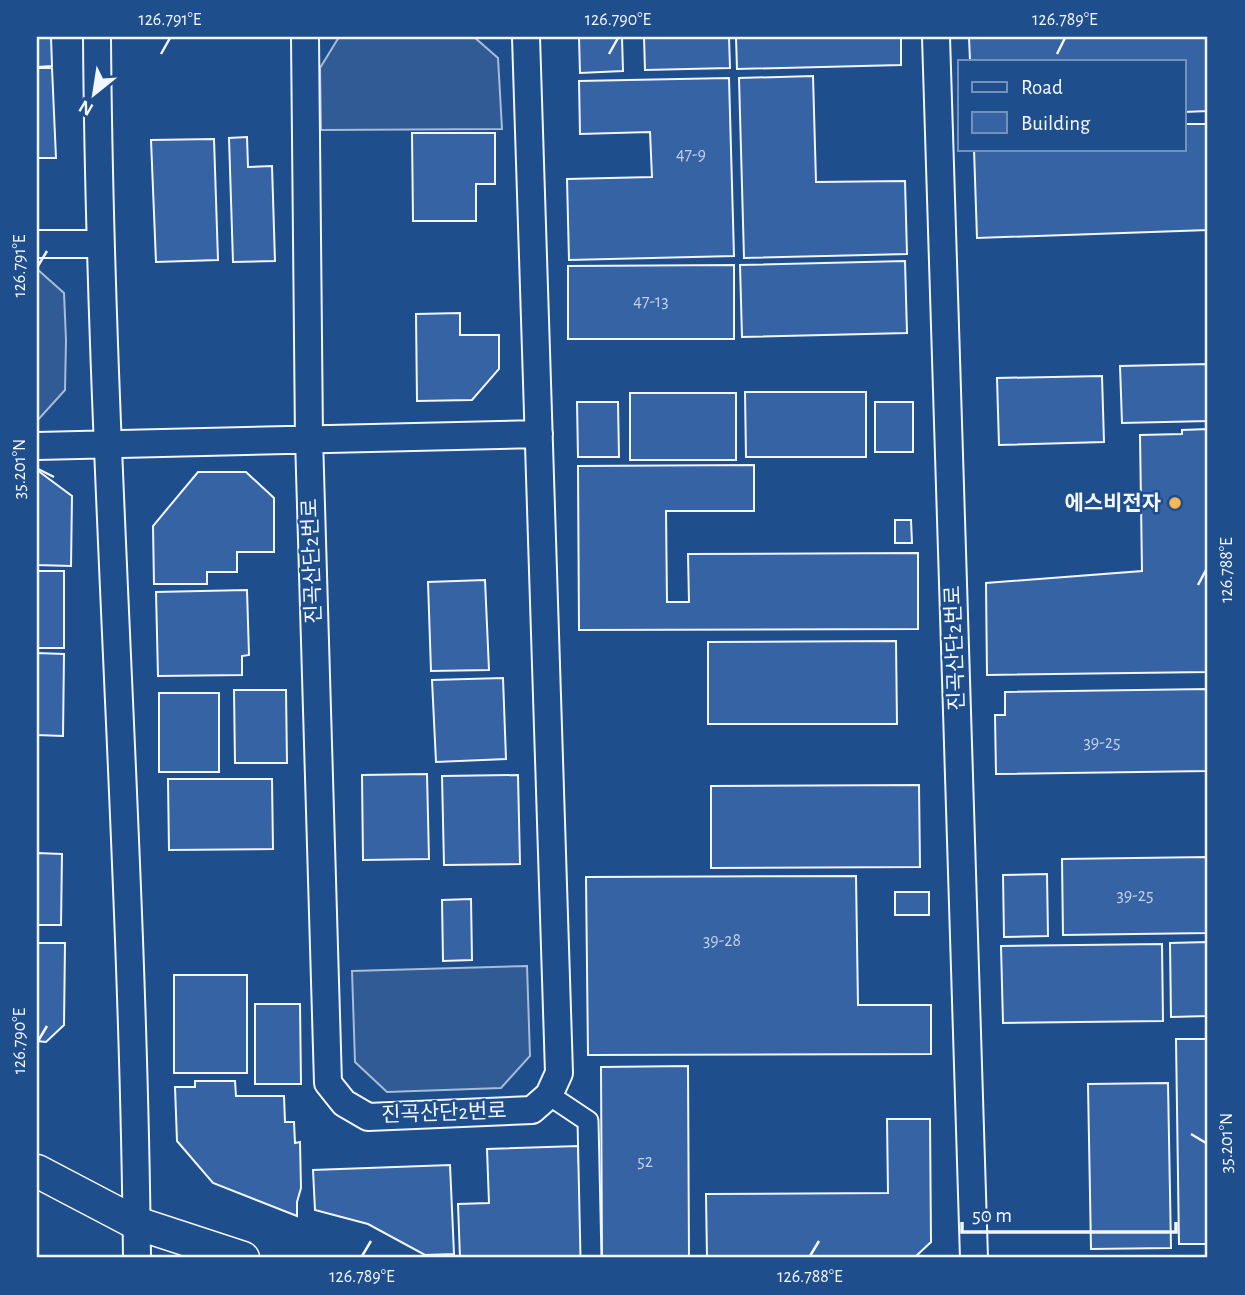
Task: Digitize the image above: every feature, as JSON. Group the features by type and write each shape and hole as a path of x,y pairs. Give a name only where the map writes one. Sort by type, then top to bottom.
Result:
{"street":[{"path":"97,37 98,244 109,446 137,1258"},
{"name":"진곡산단2번로","path":"305,37 309,438 328,1083 344,1103 368,1116 532,1110 549,1095"},
{"path":"526,37 559,1073 549,1095 588,1121 591,1258"},
{"name":"진곡산단2번로","path":"936,37 974,1258"},
{"path":"37,244 98,244"},
{"path":"37,446 539,433"},
{"path":"37,1171 136,1223 243,1258"}],"shaded area":[{"path":"339,37 474,37 498,58 502,129 321,130 320,68"},
{"path":"37,269 64,293 66,340 65,390 37,421"},
{"path":"527,966 530,1056 501,1088 387,1092 355,1062 352,971"}],"building":[{"path":"37,37 51,37 52,66 37,67"},
{"path":"579,37 622,37 623,71 580,73"},
{"path":"644,37 729,37 730,68 645,70"},
{"path":"736,37 901,37 901,65 737,69"},
{"path":"969,37 1208,37 1208,111 1186,112 1186,60 970,60"},
{"path":"37,68 52,68 56,158 37,158"},
{"path":"813,76 816,182 905,181 907,254 744,258 739,78"},
{"path":"729,78 734,256 569,260 567,179 652,177 650,132 580,134 579,81"},
{"path":"1186,124 1208,124 1208,230 977,238 974,150 1186,150"},
{"path":"412,133 495,133 495,184 476,184 476,221 413,221"},
{"path":"247,137 248,167 272,166 275,261 233,262 229,138"},
{"path":"214,139 218,260 156,262 151,140"},
{"path":"905,261 907,333 742,337 740,265"},
{"path":"734,265 734,339 568,339 568,266"},
{"path":"460,313 460,335 499,335 499,369 472,400 417,401 416,314"},
{"path":"1208,364 1208,421 1122,423 1120,366"},
{"path":"1102,376 1104,442 999,445 997,378"},
{"path":"745,392 866,392 866,457 746,457"},
{"path":"630,393 736,393 736,460 630,460"},
{"path":"577,402 618,402 619,457 578,457"},
{"path":"875,402 913,402 913,452 875,452"},
{"name":"에스비전자","path":"1208,429 1208,672 987,675 986,583 1142,571 1140,435 1182,434 1182,430"},
{"path":"754,465 754,511 666,511 667,602 689,602 688,554 918,553 918,629 579,630 578,466"},
{"path":"37,470 72,496 71,566 37,565"},
{"path":"198,472 246,472 274,498 274,552 237,552 237,572 207,572 207,584 154,584 153,526"},
{"path":"895,520 911,520 912,543 895,543"},
{"path":"37,571 64,571 64,648 37,648"},
{"path":"485,580 489,670 431,671 428,582"},
{"path":"247,590 249,655 242,656 242,675 158,676 156,592"},
{"path":"896,641 897,724 708,724 708,642"},
{"path":"37,653 64,654 63,736 37,735"},
{"path":"503,678 506,759 436,762 432,680"},
{"path":"1208,689 1208,771 996,774 995,715 1005,715 1005,692"},
{"path":"234,690 286,690 287,763 235,763"},
{"path":"159,693 219,693 219,772 159,772"},
{"path":"427,774 429,859 363,860 362,775"},
{"path":"518,775 520,864 444,865 442,776"},
{"path":"168,779 272,779 273,849 169,850"},
{"path":"919,785 920,867 711,868 711,786"},
{"path":"37,853 62,854 61,925 37,925"},
{"path":"1208,857 1208,933 1063,935 1062,859"},
{"path":"1047,874 1048,936 1004,937 1003,875"},
{"path":"856,876 858,1005 931,1005 931,1054 588,1055 586,877"},
{"path":"895,892 929,892 929,915 895,915"},
{"path":"471,899 472,960 443,961 442,900"},
{"path":"1208,942 1208,1016 1171,1017 1170,943"},
{"path":"37,943 65,943 64,1025 46,1042 37,1041"},
{"path":"1162,944 1163,1021 1003,1023 1001,946"},
{"path":"174,975 247,975 247,1073 174,1073"},
{"path":"255,1004 300,1004 301,1084 255,1084"},
{"path":"1176,1039 1208,1039 1208,1244 1179,1244"},
{"path":"688,1066 689,1258 602,1258 601,1067"},
{"path":"195,1081 235,1081 236,1096 284,1096 285,1122 294,1122 295,1143 300,1142 301,1188 297,1216 213,1183 177,1141 175,1087 195,1087"},
{"path":"1168,1083 1171,1248 1091,1249 1088,1084"},
{"path":"887,1119 930,1119 931,1242 914,1258 707,1258 706,1194 888,1193"},
{"path":"578,1146 583,1258 460,1258 458,1204 489,1203 487,1149"},
{"path":"450,1165 454,1254 425,1255 368,1224 315,1210 313,1170"}],"place":[{"name":"에스비전자","path":"1175,503"}]}
